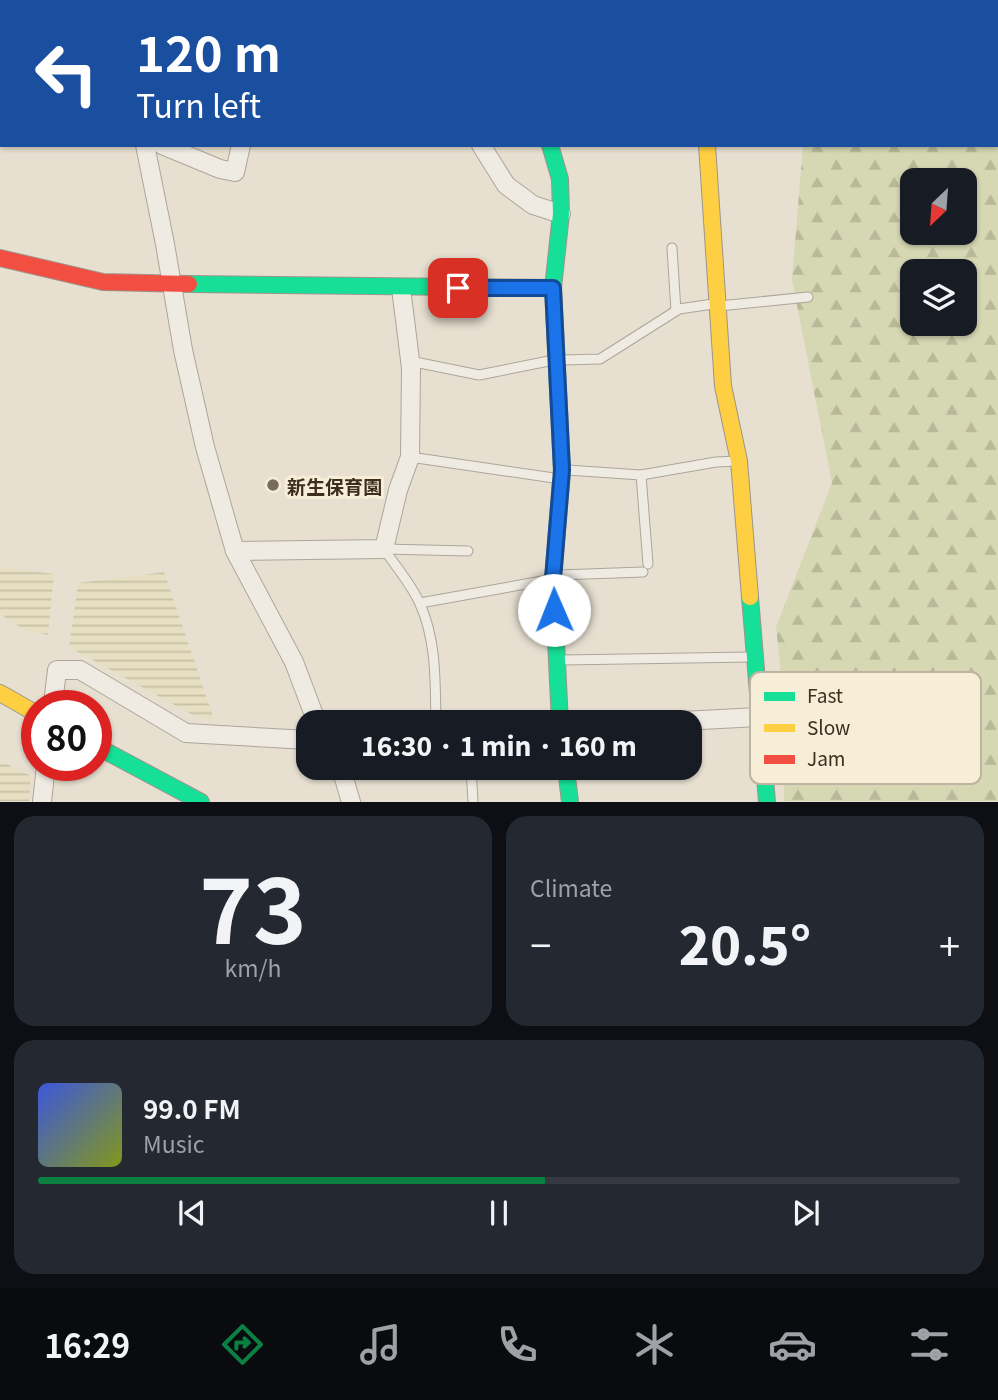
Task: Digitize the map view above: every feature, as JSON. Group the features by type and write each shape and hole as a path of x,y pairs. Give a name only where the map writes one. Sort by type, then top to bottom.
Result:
{"main road":[{"path":"551,147 560,179 561,214 553,288 562,475 553,577 559,710"},
{"path":"708,147 723,386 739,461 755,672"},
{"path":"0,258 103,282 553,288"},
{"path":"0,692 21,704"},
{"path":"112,755 201,802"},
{"path":"567,780 569,802"},
{"path":"765,784 767,802"}],"street":[{"path":"145,147 183,350 205,447 235,551 294,662 312,710"},
{"path":"167,147 220,169 235,172 241,147"},
{"path":"482,147 506,185 533,205 561,214"},
{"path":"235,551 384,549 398,491 410,457 410,361 401,288"},
{"path":"55,690 57,670 80,670 186,733 296,739"},
{"path":"702,720 750,717"},
{"path":"345,780 351,802"},
{"path":"42,802 44,781"}],"lane":[{"path":"672,248 676,311"},
{"path":"410,361 479,374 556,360 600,359 676,311 808,297"},
{"path":"410,457 562,475 641,475 716,462 739,461"},
{"path":"420,603 553,577 645,568 641,475"},
{"path":"384,549 468,551"},
{"path":"384,549 420,603 435,658 436,710"},
{"path":"557,661 754,657"},
{"path":"472,780 473,802"}],"shaded area":[{"path":"0,567 54,574 48,635 25,630 0,614"},
{"path":"164,572 214,719 200,719 69,647 78,583"},
{"path":"0,761 21,771 21,781 31,781 29,801 0,801"}],"green space":[{"path":"803,147 998,147 998,801 784,801 784,784 981,784 981,672 781,672 776,627 832,483 792,280"}],"traffic: fast":[{"path":"551,147 560,179 561,214 553,288 562,470 553,579 559,710"},
{"path":"189,284 553,288"},
{"path":"750,597 756,672"},
{"path":"112,755 201,802"},
{"path":"567,780 570,802"},
{"path":"766,784 767,802"}],"traffic: slow":[{"path":"707,147 723,386 739,461 750,597"},
{"path":"0,693 21,705"}],"traffic: jam":[{"path":"0,258 103,282 189,284"}],"place":[{"name":"新生保育園","path":"273,485"}],"route":[{"path":"458,288 553,288 562,470 553,579 554,610"}]}
